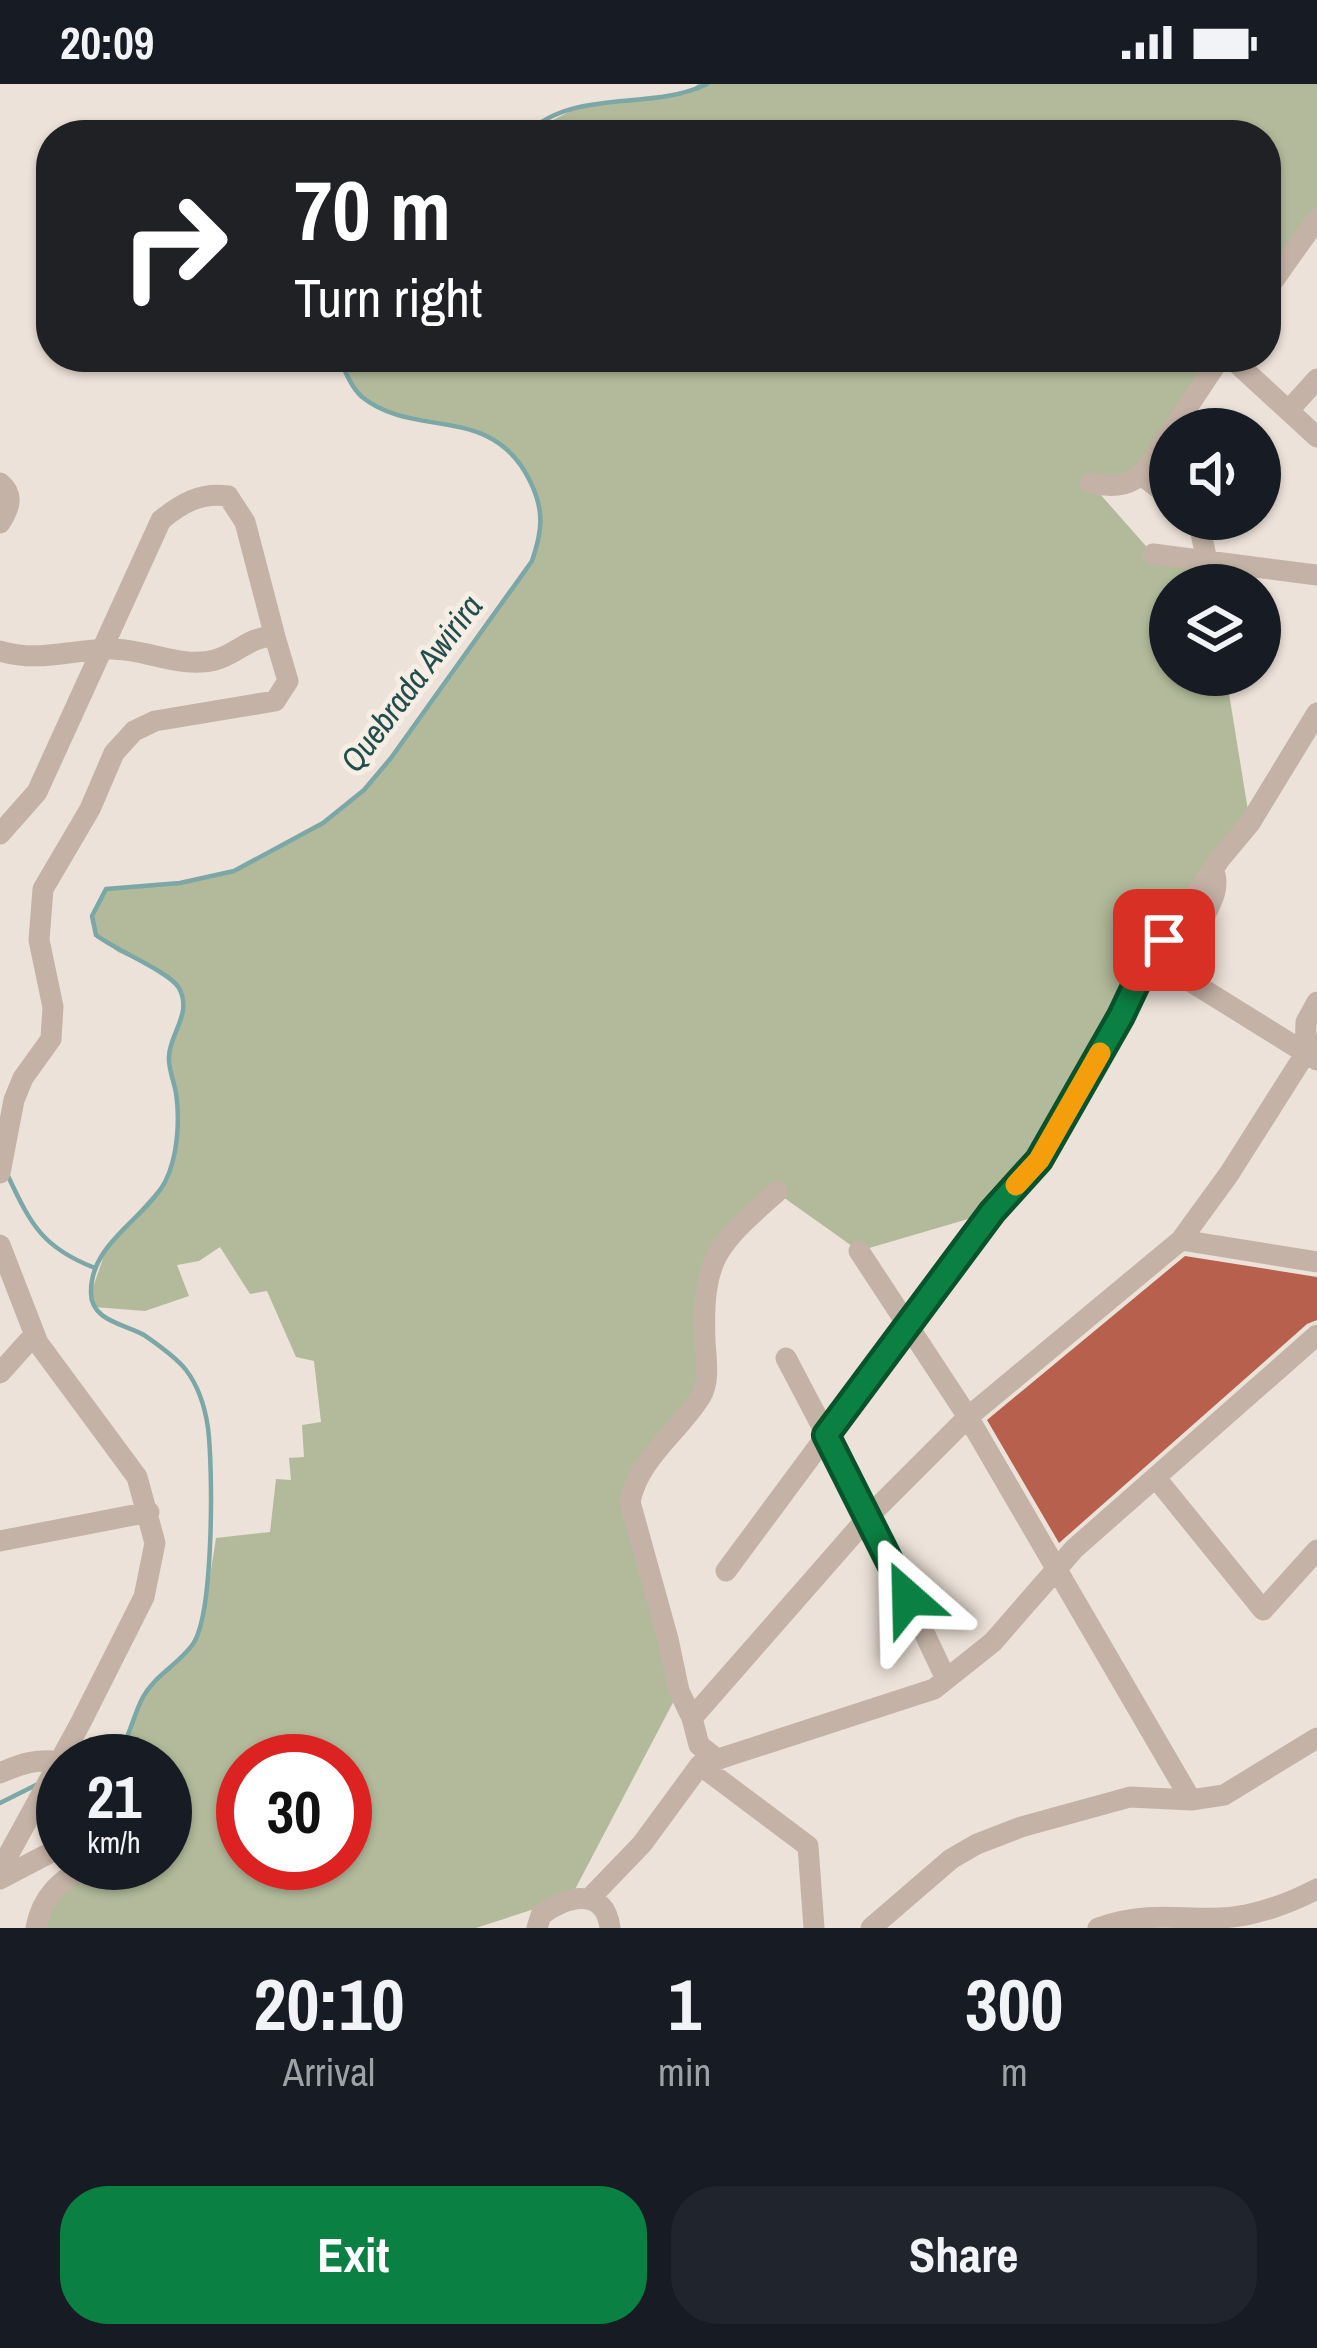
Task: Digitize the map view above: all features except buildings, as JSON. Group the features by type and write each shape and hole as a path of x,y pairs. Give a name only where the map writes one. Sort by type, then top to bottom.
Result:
{"street":[{"path":"1281,271 1315,225"},
{"path":"1188,408 1214,372"},
{"path":"1243,372 1317,436"},
{"path":"1289,410 1317,379"},
{"path":"1090,484 1123,487 1142,476 1149,465"},
{"path":"1142,476 1149,481"},
{"path":"0,484 9,494 10,505 0,523"},
{"path":"0,835 37,792 161,520 179,505 210,493 228,496 245,522 289,681 281,696 264,704 154,722 134,730 114,753 90,808 50,872 38,919 53,1007 51,1039 23,1078 14,1100 0,1173"},
{"path":"1202,540 1207,561"},
{"path":"1153,554 1317,574"},
{"path":"0,651 35,658 104,650 198,663 218,660 260,636 275,638"},
{"path":"726,1571 992,1212 1039,1160 1140,976 1250,824 1317,713"},
{"path":"1213,869 1219,882 1196,929 1186,964 1192,983 1313,1053"},
{"path":"692,1718 869,1516 968,1417 1181,1240 1313,1053 1306,1022 1317,1002"},
{"path":"777,1192 723,1240 713,1262 704,1307 704,1392 634,1481 631,1502 679,1691 699,1745 709,1762 808,1846 814,1928"},
{"path":"1181,1240 1317,1262"},
{"path":"0,1245 34,1335 137,1477 155,1544 144,1597 74,1734"},
{"path":"859,1252 968,1417 1191,1800"},
{"path":"0,1373 34,1335"},
{"path":"590,1898 709,1762 934,1689 993,1642 1058,1568 1317,1335"},
{"path":"785,1358 869,1516 946,1679"},
{"path":"1156,1478 1263,1610 1317,1550"},
{"path":"0,1541 149,1512"},
{"path":"871,1928 951,1859 977,1844 1130,1797 1191,1800 1224,1795 1317,1738"},
{"path":"0,1773 36,1761"},
{"path":"0,1874 36,1807"},
{"path":"0,1874 36,1858"},
{"path":"1098,1928 1126,1918 1156,1915 1244,1915 1317,1889"},
{"path":"36,1928 40,1906 52,1890"},
{"path":"537,1928 542,1915 571,1897 590,1898 608,1916 610,1928"}],"green space":[{"path":"698,84 1317,84 1317,219 1281,270 1281,120 553,120 574,109 687,94"},
{"path":"346,372 1211,372 1186,408 1149,408 1149,463 1141,475 1092,485 1153,554 1207,561 1149,564 1149,696 1229,696 1250,823 992,1212 859,1251 776,1192 713,1262 707,1375 634,1481 679,1691 571,1897 476,1928 36,1928 66,1890 192,1890 192,1734 128,1734 145,1693 193,1643 206,1602 216,1538 270,1532 276,1479 291,1480 289,1458 304,1457 302,1425 321,1422 314,1361 296,1357 267,1291 250,1294 220,1247 199,1261 177,1265 189,1296 145,1311 94,1307 91,1293 107,1247 165,1181 176,1143 178,1111 168,1054 183,1013 180,989 166,974 118,952 96,935 92,916 106,889 180,883 234,871 323,823 364,791 532,562 538,541 538,502 514,456 474,431 383,410 358,393"}],"waterway":[{"name":"Quebrada Awirira","path":"544,120 589,105 661,97 707,84"},
{"name":"Quebrada Awirira","path":"127,1734 148,1689 193,1644 200,1627 210,1539 210,1447 207,1420 191,1377 160,1347 103,1316 92,1302 99,1260 156,1196 173,1161 178,1114 169,1057 183,1007 174,982 96,935 92,916 106,889 180,883 234,871 323,823 364,790 532,561 540,531 535,492 514,456 474,431 383,410 358,393 346,372"},
{"path":"8,1176 41,1233 63,1252 95,1268"},
{"name":"Quebrada Awirira","path":"0,1803 36,1785"}],"slow traffic":[{"path":"1016,1185 1039,1160 1100,1053"}],"route":[{"path":"908,1598 826,1435 992,1212 1039,1160 1164,940"}]}
